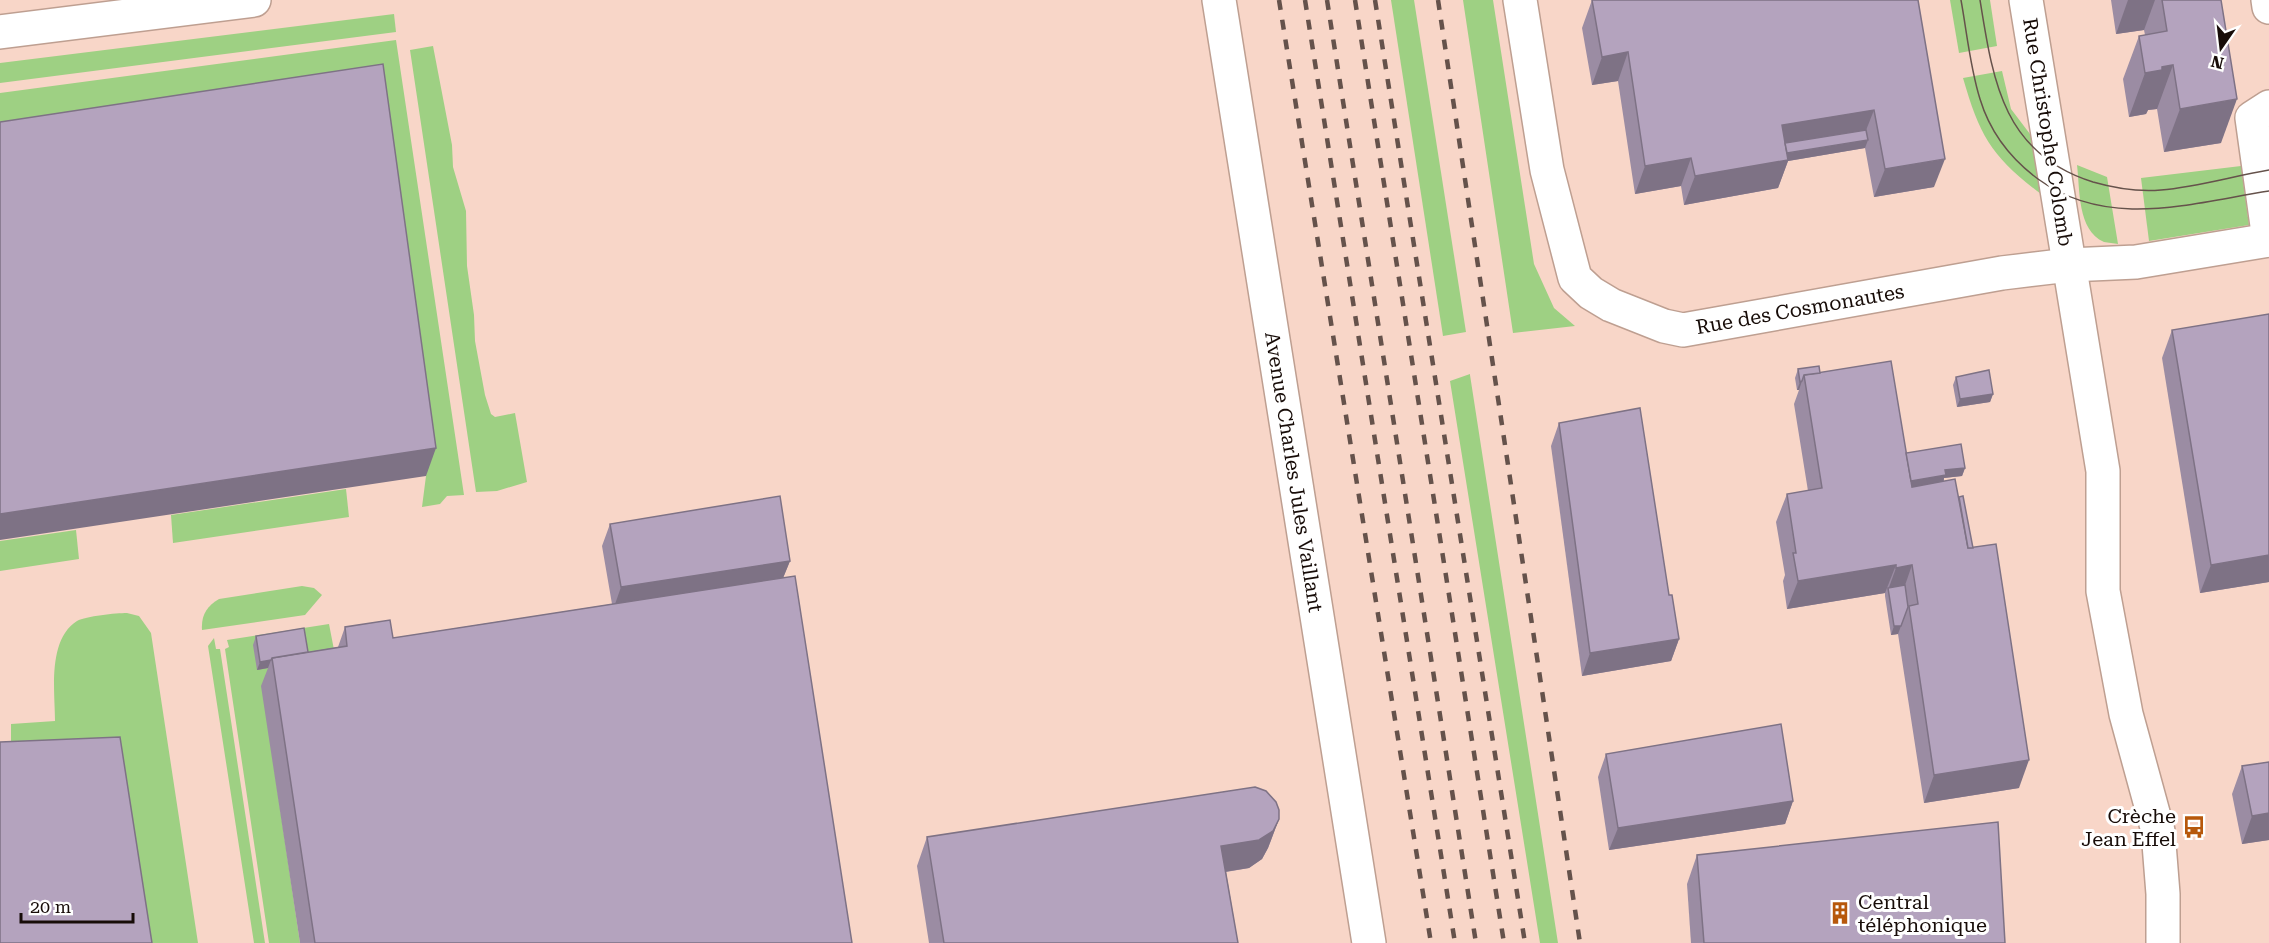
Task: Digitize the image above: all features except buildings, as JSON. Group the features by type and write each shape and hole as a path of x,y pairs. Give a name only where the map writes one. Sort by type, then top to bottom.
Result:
{"street":[{"path":"0,32 162,6 254,0"},
{"name":"Avenue Charles Jules Vaillant","path":"1219,0 1369,943"},
{"name":"Rue des Cosmonautes","path":"1520,0 1546,170 1575,278 1590,293 1611,305 1664,326 1683,330 2002,273 2069,265 2136,262 2269,240"},
{"name":"Rue Christophe Colomb","path":"2026,0 2103,471 2103,591 2127,714 2158,831 2163,894 2163,943"},
{"path":"2268,0 2269,7"},
{"path":"2269,107 2252,118 2269,240"}],"green space":[{"path":"1391,0 1414,0 1466,332 1443,336"},
{"path":"1463,0 1493,0 1534,264 1554,308 1575,326 1513,333"},
{"path":"1950,0 1990,0 1997,46 1959,53"},
{"path":"394,14 396,32 0,83 0,63"},
{"path":"396,40 464,495 447,496 440,504 422,507 426,476 0,149 0,93"},
{"path":"433,46 452,145 453,167 466,211 467,266 475,341 485,395 491,414 495,417 515,413 527,482 497,491 476,492 410,50"},
{"path":"2002,71 2011,109 2033,138 2041,194 2011,169 1990,144 1975,116 1963,78"},
{"path":"2077,165 2107,177 2118,244 2104,242 2095,236 2084,219"},
{"path":"2241,166 2249,225 2149,241 2141,178"},
{"path":"1470,374 1558,943 1540,943 1450,381"},
{"path":"346,489 349,517 173,543 171,515"},
{"path":"76,530 79,559 0,571 0,541"},
{"path":"302,586 314,588 322,595 305,615 202,630 206,612 219,599"},
{"path":"127,613 139,616 151,633 198,943 140,943 11,745 11,724 55,721 55,667 57,653 67,630 81,619"},
{"path":"329,624 335,655 262,686 300,943 269,943 225,649 229,647 227,640"},
{"path":"214,638 216,649 220,649 265,943 254,943 208,646"}],"tram line":[{"path":"1961,0 1974,75 1989,123 2010,154 2038,179 2065,195 2093,204 2121,208 2150,209 2180,206 2269,191"},
{"path":"1980,0 1990,59 2008,111 2021,133 2039,153 2063,169 2093,182 2126,189 2144,190 2174,189 2269,170"}],"railway":[{"path":"1279,0 1431,943"},
{"path":"1305,0 1455,943"},
{"path":"1327,0 1476,943"},
{"path":"1355,0 1504,943"},
{"path":"1375,0 1525,943"},
{"path":"1438,0 1580,943"}],"place":[{"name":"Crèche Jean Effel","path":"2194,827"},
{"name":"Central téléphonique","path":"1840,913"}]}
